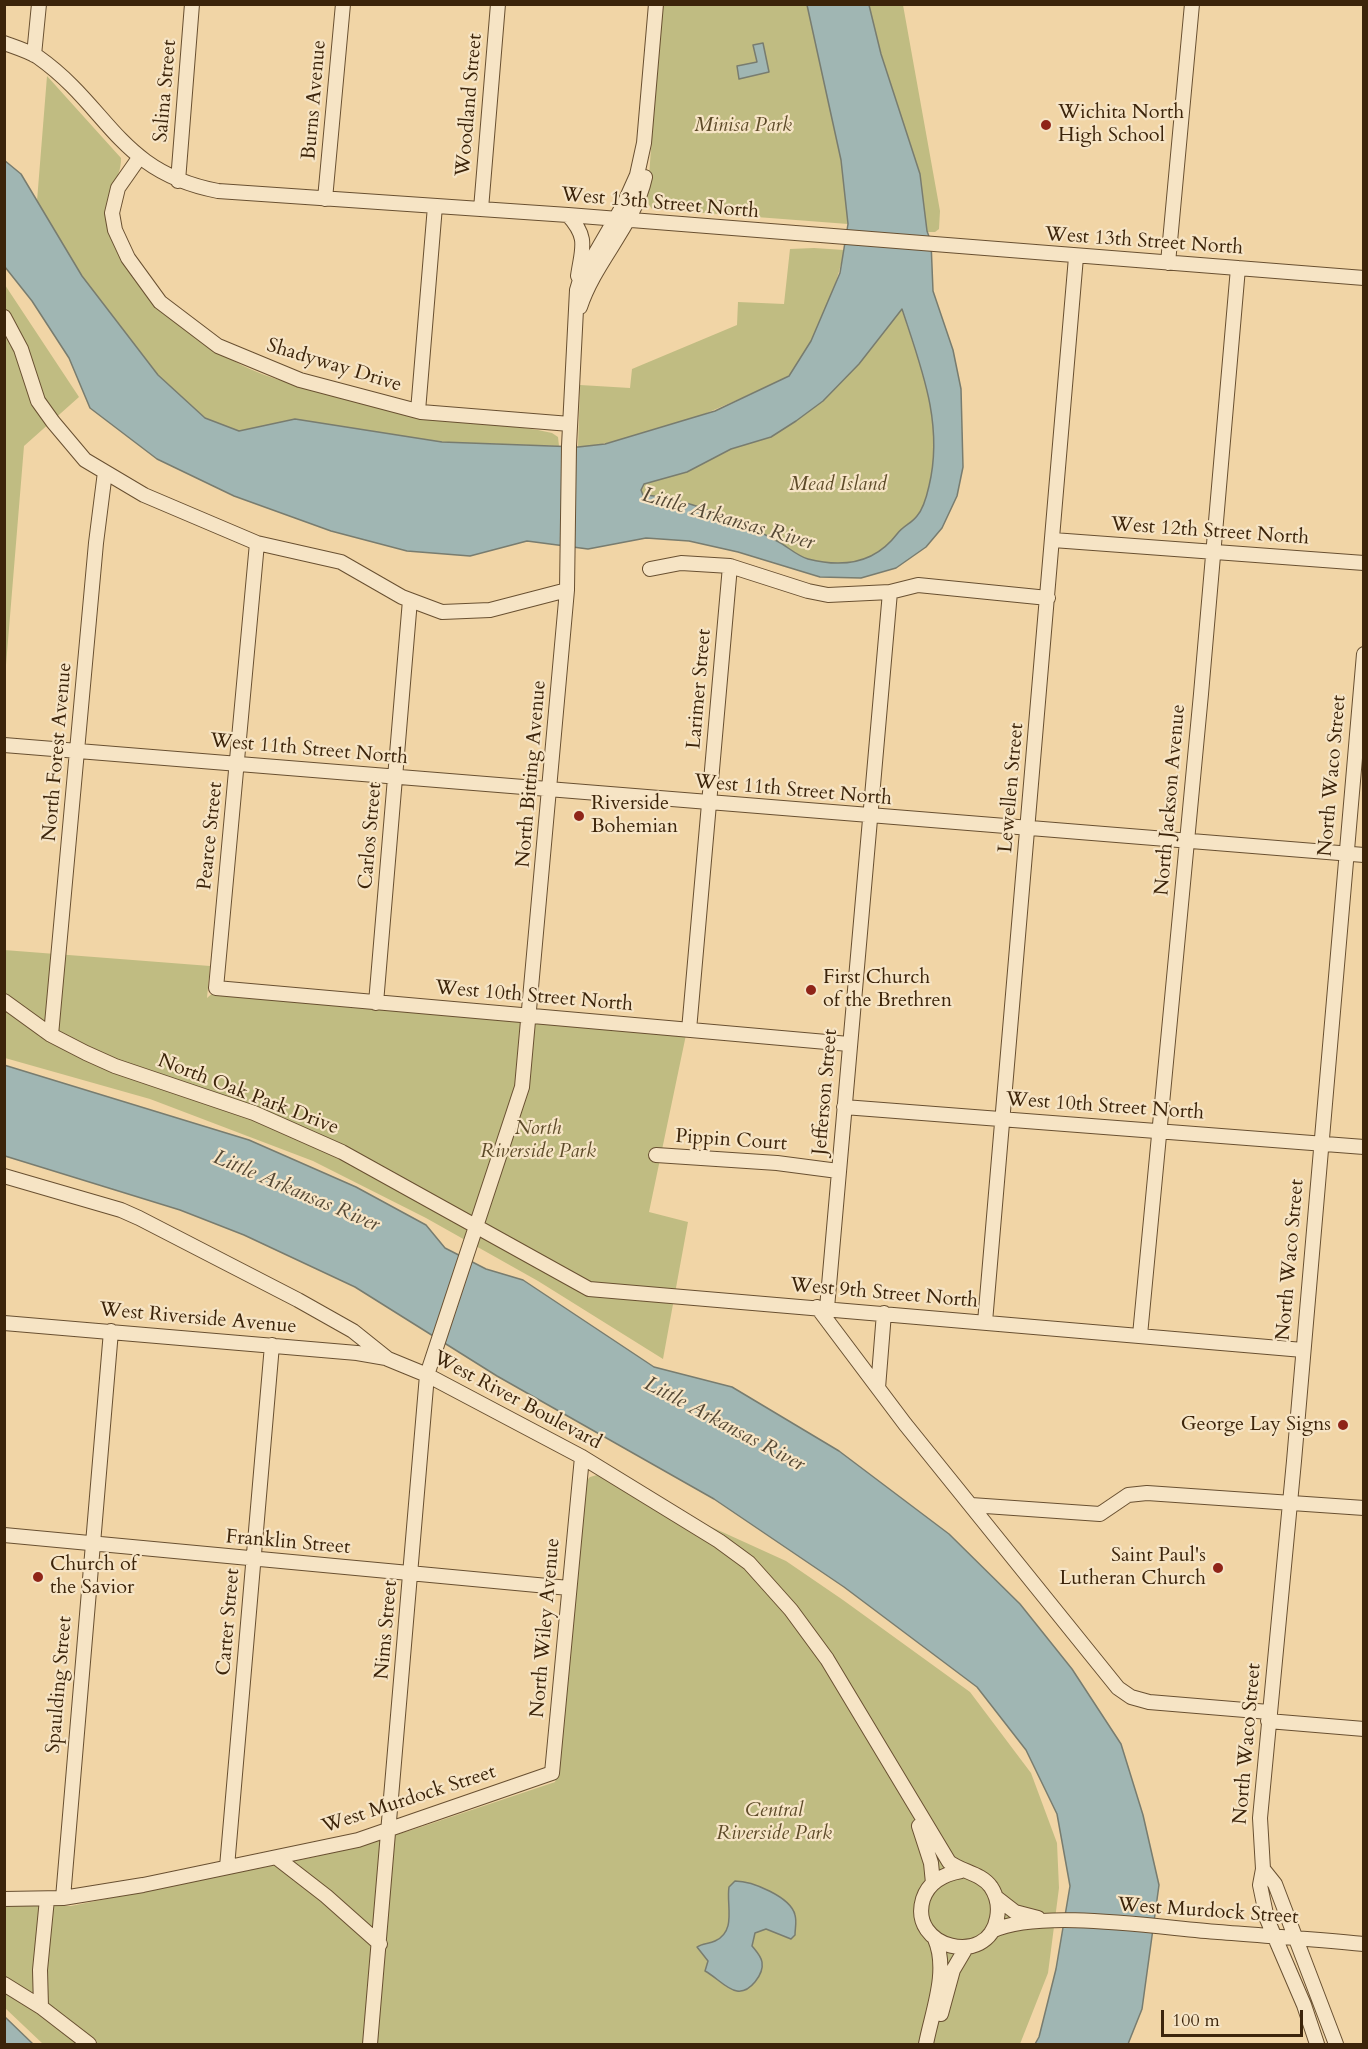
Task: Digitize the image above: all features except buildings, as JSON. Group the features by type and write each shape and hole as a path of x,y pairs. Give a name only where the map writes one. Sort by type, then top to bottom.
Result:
{"street":[{"path":"34,55 39,4"},
{"name":"Salina Street","path":"178,181 192,4"},
{"name":"Burns Avenue","path":"325,199 343,4"},
{"name":"Woodland Street","path":"481,209 498,4"},
{"path":"620,219 637,175 644,143 656,4"},
{"path":"1168,263 1192,4"},
{"name":"West 13th Street North","path":"4,43 34,55 80,93 117,139 140,158 178,181 218,191 568,215 1364,278"},
{"path":"644,143 648,157 643,207 658,223"},
{"name":"Shadyway Drive","path":"140,158 118,188 112,213 116,230 128,258 160,302 218,346 300,380 418,411 494,420 570,424"},
{"path":"620,219 644,182"},
{"path":"418,411 435,206"},
{"path":"568,215 582,235 577,290"},
{"name":"North Bitting Avenue","path":"478,1228 522,1087 567,590 569,446 577,290 580,280 620,219"},
{"name":"North Bitting Avenue","path":"577,317 620,219"},
{"name":"Lewellen Street","path":"985,1322 1076,257"},
{"name":"North Jackson Avenue","path":"1140,1335 1238,268"},
{"path":"4,317 21,349 38,401 70,444 85,460 144,495 257,543 341,562 410,600 442,612 469,613 567,590"},
{"name":"North Forest Avenue","path":"51,1035 96,543 105,471"},
{"name":"West 12th Street North","path":"1053,540 1364,564"},
{"name":"Pearce Street","path":"216,988 257,543"},
{"path":"650,570 681,563 730,566 807,591 828,595 890,592 903,586 918,585 1048,598"},
{"name":"Larimer Street","path":"689,1030 730,566"},
{"name":"Jefferson Street","path":"822,1308 838,1171 890,592"},
{"name":"Carlos Street","path":"376,1003 410,600"},
{"name":"North Waco Street","path":"1317,2044 1304,2005 1272,1936 1260,1886 1263,1869 1260,1818 1364,654"},
{"name":"West 11th Street North","path":"4,745 1028,830 1364,855"},
{"name":"West 10th Street North","path":"216,988 849,1044"},
{"name":"North Oak Park Drive","path":"4,1001 51,1035 115,1066 254,1113 306,1135 342,1152 478,1228"},
{"name":"West 10th Street North","path":"843,1107 1364,1147"},
{"name":"Pippin Court","path":"656,1155 777,1163 838,1171"},
{"name":"West River Boulevard","path":"4,1176 139,1218 353,1331 388,1359 427,1375 582,1457 719,1540 748,1563 791,1610 827,1659 949,1862 961,1871"},
{"name":"West 9th Street North","path":"478,1228 589,1289 1303,1350"},
{"name":"Nims Street","path":"370,2044 412,1574 427,1375 478,1228"},
{"path":"822,1308 878,1388 1118,1688 1133,1698 1149,1702 1364,1729"},
{"path":"878,1388 884,1313"},
{"name":"West Riverside Avenue","path":"4,1323 272,1345 388,1359"},
{"name":"Spaulding Street","path":"63,1898 91,1543 111,1331"},
{"name":"Carter Street","path":"227,1867 272,1345"},
{"name":"North Wiley Avenue","path":"552,1773 582,1457"},
{"path":"971,1505 1100,1514 1128,1496 1147,1493 1364,1508"},
{"name":"Franklin Street","path":"4,1535 254,1560 569,1587"},
{"name":"West Murdock Street","path":"4,1899 63,1898 277,1858 388,1831 552,1773"},
{"name":"West River Boulevard","path":"906,1793 927,1844 933,1882"},
{"path":"277,1858 326,1896 380,1944"},
{"name":"North Waco Street","path":"1263,1869 1275,1884 1336,2044"},
{"path":"926,2044 940,1955 935,1940 924,1924 921,1905 925,1893 933,1882 946,1874 961,1871"},
{"name":"West Murdock Street","path":"961,1871 983,1879 997,1898 1015,1912 1049,1920"},
{"path":"992,1932 997,1921 997,1898"},
{"path":"41,2007 40,1970 47,1899"},
{"name":"West Murdock Street","path":"966,1948 985,1940 992,1932 1015,1923 1049,1920 1172,1927 1364,1944"},
{"path":"933,2044 953,1970 966,1948 949,1947 935,1940"},
{"path":"4,1984 41,2007 89,2044"}],"green space":[{"name":"Minisa Park","path":"662,5 807,5 841,160 848,224 652,209 647,202"},
{"path":"869,5 903,5 940,211 939,229 935,232 927,232 920,174 881,54"},
{"path":"47,76 121,158 119,174 107,203 106,219 113,243 125,266 161,308 205,344 250,369 288,383 439,419 552,433 558,437 559,446 442,442 295,419 239,431 205,418 158,375 82,276 37,201"},
{"path":"790,249 844,250 837,280 815,334 798,364 786,377 717,409 672,426 625,439 578,447 580,385 630,388 632,369 737,325 738,302 784,304"},
{"path":"5,285 79,397 24,446 5,677"},
{"name":"Mead Island","path":"901,308 923,373 928,396 934,440 933,463 924,505 920,512 879,552 858,561 846,563 808,559 763,533 730,518 676,500 643,495 641,490 644,484 687,472 731,449 771,437 796,421 823,401 859,364"},
{"name":"North Riverside Park","path":"4,950 210,966 207,998 216,990 687,1030 649,1212 688,1222 663,1359 538,1281 426,1218 313,1161 150,1099 5,1058"},
{"name":"Central Riverside Park","path":"597,1475 786,1561 843,1600 970,1692 1031,1773 1057,1843 1059,1888 1048,1973 1020,2044 43,2044 5,2008 5,1906 71,1906 314,1857 412,1830 555,1782 560,1764 582,1485 590,1477"}],"water":[{"name":"Little Arkansas River","path":"807,5 869,5 881,54 920,174 927,231 931,242 933,291 953,350 961,389 963,467 957,496 942,528 926,547 896,568 861,578 820,577 738,552 689,541 646,538 588,549 527,541 470,556 407,551 331,531 234,496 157,459 90,408 69,358 32,301 5,267 4,160 21,174 82,276 158,375 205,418 239,431 295,419 442,442 578,447 605,444 715,411 789,376 811,341 840,273 848,224 841,160","holes":["902,309 928,396 934,440 933,463 927,493 919,513 879,551 868,557 846,563 808,559 763,533 712,511 676,500 643,495 641,490 644,484 687,472 731,449 771,437 796,421 823,401 859,364"]},
{"path":"763,43 769,72 739,79 737,66 757,62 753,45"},
{"name":"Little Arkansas River","path":"4,1065 249,1140 356,1187 426,1225 445,1248 486,1269 523,1280 654,1367 732,1387 839,1451 949,1534 1020,1604 1072,1669 1121,1744 1143,1815 1159,1885 1142,2009 1128,2044 1035,2044 1039,2037 1056,1969 1070,1886 1057,1814 1026,1750 977,1687 844,1587 714,1499 497,1376 355,1287 244,1235 180,1210 5,1156"},
{"path":"735,1881 760,1887 779,1896 792,1908 796,1920 795,1935 791,1939 766,1929 755,1933 752,1946 761,1958 761,1972 751,1986 742,1991 729,1988 705,1971 708,1961 697,1947 715,1941 726,1931 729,1917 729,1887"},
{"path":"5,2017 33,2044 5,2044"}],"place":[{"name":"Wichita North High School","path":"1046,125"},
{"name":"Riverside Bohemian","path":"579,816"},
{"name":"First Church of the Brethren","path":"811,990"},
{"name":"George Lay Signs","path":"1343,1425"},
{"name":"Saint Paul's Lutheran Church","path":"1218,1568"},
{"name":"Church of the Savior","path":"38,1577"}]}
